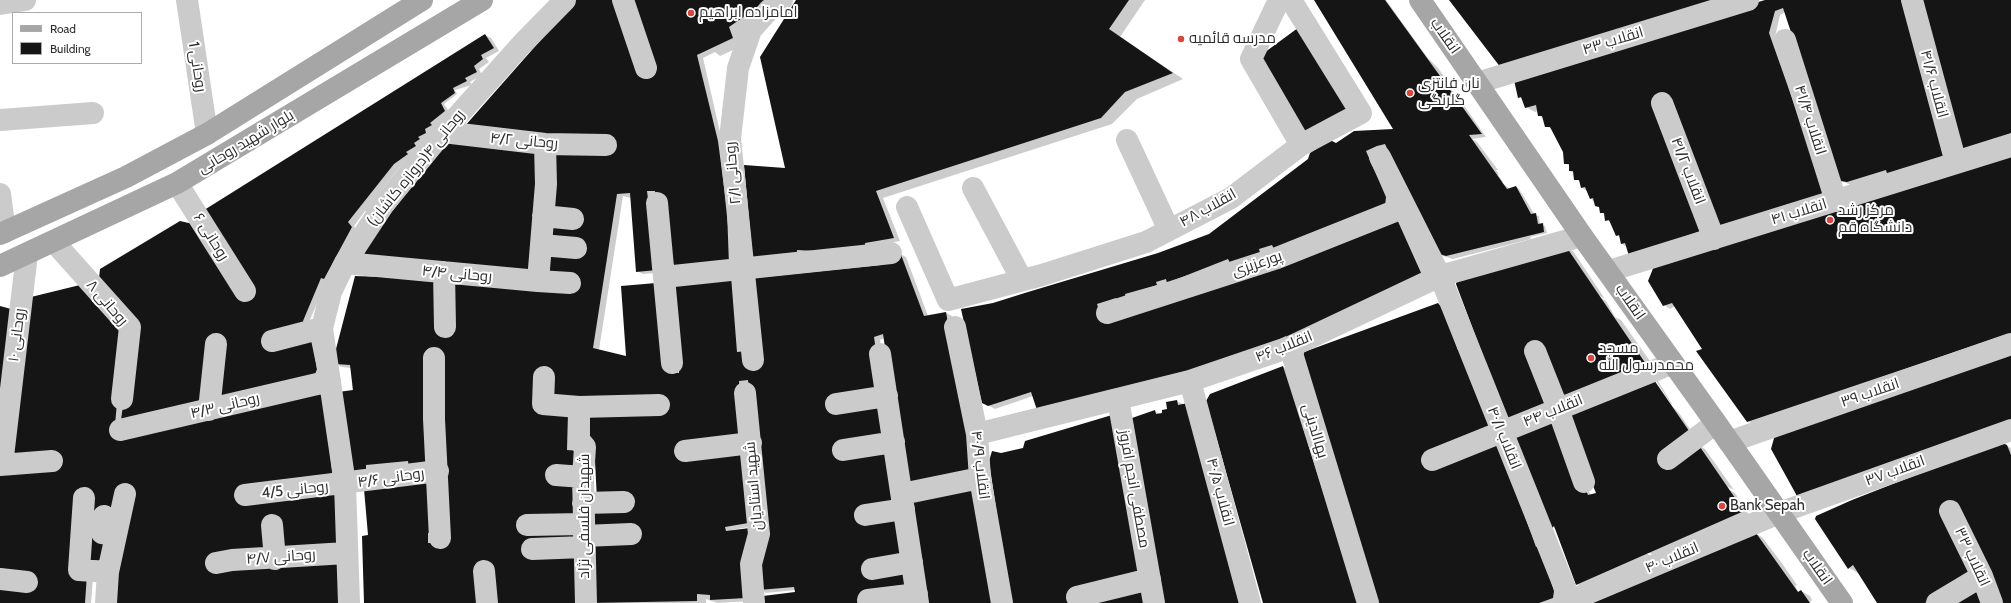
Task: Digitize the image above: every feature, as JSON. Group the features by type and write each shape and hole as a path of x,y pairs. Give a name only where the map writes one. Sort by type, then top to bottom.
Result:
{"main road":[{"name":"بلوار شهید روحانی","path":"2,233 126,177 207,134 422,0"},
{"name":"بلوار شهید روحانی","path":"0,266 177,183 482,0"},
{"name":"انقلاب","path":"1420,0 1582,236 1609,271 1842,603"}],"street":[{"path":"0,4 25,0"},
{"name":"روحانی 1","path":"186,0 207,134"},
{"name":"روحانی ۴(دروازه کاشان)","path":"349,603 344,484 322,328 331,292 345,263 384,204 443,132 522,44 565,0"},
{"path":"623,0 646,68"},
{"name":"روحانی ۲/۱","path":"753,360 730,139 738,68 751,30 769,10 782,0"},
{"path":"1279,0 1251,59 1301,145"},
{"name":"انقلاب ۴۸","path":"907,207 948,300 1022,280 1146,242 1231,198 1301,145 1361,113 1291,0"},
{"name":"انقلاب ۴۳","path":"1478,83 1748,0"},
{"name":"انقلاب ۴۱/۶","path":"1912,2 1956,163"},
{"name":"انقلاب ۴۱/۴","path":"1785,40 1836,201"},
{"name":"انقلاب ۴۱/۲","path":"1662,102 1714,239"},
{"path":"0,120 94,113"},
{"name":"روحانی ۴/۲","path":"443,132 545,144 606,145"},
{"path":"1127,140 1169,230"},
{"path":"538,281 546,184 545,144"},
{"name":"انقلاب ۴۱","path":"1609,271 2011,146"},
{"path":"1380,157 1440,276"},
{"name":"روحانی ۶","path":"177,183 245,291"},
{"path":"973,188 1022,280"},
{"path":"0,194 2,233"},
{"path":"657,203 672,362"},
{"name":"پورعزیزی","path":"1107,313 1277,258 1405,207"},
{"path":"543,216 573,219"},
{"name":"انقلاب ۴۶","path":"977,434 1190,381 1290,347 1440,276 1582,236"},
{"name":"روحانی ۸","path":"54,242 130,327 122,399"},
{"path":"541,245 576,248"},
{"path":"664,277 743,270 891,253"},
{"name":"روحانی ۱۰","path":"1,465 27,254"},
{"name":"روحانی ۴/۴","path":"345,263 538,281 570,282"},
{"path":"444,272 445,327"},
{"name":"انقلاب ۴۰/۱","path":"1440,276 1569,602"},
{"name":"انقلاب ۴۰/۹","path":"955,327 977,434 980,478 1002,603"},
{"path":"272,341 322,328"},
{"path":"209,410 216,344"},
{"name":"انقلاب ۳۹","path":"1729,442 2011,344"},
{"name":"بهاالدینی","path":"1290,347 1368,603"},
{"path":"1535,351 1558,409 1584,482"},
{"path":"868,600 918,598 880,354"},
{"path":"434,358 434,419 438,471 440,538"},
{"name":"انقلاب ۴۴","path":"1432,460 1673,363"},
{"path":"544,377 543,404 579,407 659,405"},
{"name":"روحانی ۴/۳","path":"120,430 330,381"},
{"name":"انقلاب ۴۰/۵","path":"1190,381 1250,603"},
{"name":"شهید استادیان","path":"745,393 760,534 751,564 754,603"},
{"path":"836,404 886,396"},
{"name":"مصطفی انجم افروز","path":"1118,399 1154,603"},
{"name":"شهیدان فلسفی نژاد","path":"579,407 579,440 585,447 583,477 586,603"},
{"path":"1668,459 1716,423"},
{"name":"انقلاب ۳۷","path":"1779,513 2010,433"},
{"path":"843,450 894,442"},
{"path":"685,451 750,443"},
{"path":"1,465 52,461"},
{"name":"روحانی ۴/۶","path":"344,484 438,471"},
{"path":"556,475 583,477"},
{"path":"865,515 903,501 980,478"},
{"name":"روحانی 4/5","path":"245,495 344,484"},
{"path":"106,603 108,572 125,494"},
{"path":"84,498 79,570 108,572"},
{"path":"532,549 584,528 624,502"},
{"name":"انقلاب ۳۳","path":"1950,511 1982,576 1992,603"},
{"name":"انقلاب ۴۰","path":"1569,602 1779,513"},
{"path":"104,516 102,533 116,535"},
{"path":"272,525 275,559"},
{"path":"527,525 584,528 631,534"},
{"name":"روحانی ۴/۷","path":"216,563 232,560 275,559 346,553"},
{"path":"872,569 912,562"},
{"path":"484,571 487,603"},
{"path":"1937,603 1982,576"},
{"path":"0,579 27,582"},
{"path":"1077,597 1150,579"}],"building":[{"path":"576,0 768,0 729,27 733,38 697,55 718,141 727,210 729,265 671,270 666,197 656,198 655,191 647,191 657,270 636,272 630,193 617,194 593,348 626,356 621,286 656,283 663,369 679,373 673,283 731,276 737,352 747,351 754,278 881,265 900,252 924,316 946,312 975,477 906,490 883,334 874,337 912,592 866,603 765,603 763,596 795,592 794,587 759,590 748,380 739,381 754,522 725,527 726,531 750,528 746,598 710,600 710,595 697,594 697,601 589,603 587,533 638,530 637,525 587,528 597,501 594,441 587,437 586,412 538,402 568,413 567,450 580,451 583,479 579,527 582,603 364,603 362,536 368,535 364,489 433,475 437,532 428,533 428,543 443,543 433,469 409,469 408,461 366,465 366,471 351,471 338,392 353,390 350,365 335,364 336,349 355,276 440,279 448,285 547,279 545,242 550,147 464,127"},
{"path":"796,0 1129,0 1109,29 1173,73 1125,92 1101,118 876,191 894,238 865,243 866,254 797,250 798,259 753,262 744,165 785,168 760,57"},
{"path":"1314,0 1385,0 1482,134 1469,135 1507,189 1516,186 1531,214 1536,213 1538,224 1543,223 1544,232 1446,256 1436,253 1385,144 1377,146 1366,151 1386,197 1385,206 1276,253 1272,245 1259,249 1260,253 1230,263 1228,259 1167,283 1166,279 1156,282 1157,285 1125,294 1126,299 1118,303 1116,298 1097,304 1102,320 1396,217 1422,275 1288,343 1286,336 1230,364 1037,410 1031,392 988,406 982,403 961,309 993,303 1158,253 1209,234 1308,159 1310,153 1330,140 1336,143 1354,131 1393,129"},
{"path":"1449,0 1727,0 1501,68"},
{"path":"1765,0 1904,0 1944,151 1942,160 1888,177 1886,170 1847,182 1840,181 1783,8 1775,11 1769,33 1826,194 1701,231 1629,256 1625,243 1621,244 1619,235 1616,236 1609,220 1605,221 1604,213 1600,213 1599,207 1595,206 1593,198 1590,199 1585,187 1581,188 1579,180 1574,180 1573,171 1569,171 1569,164 1564,164 1563,152 1550,127 1545,127 1542,116 1538,116 1536,105 1525,108 1521,97 1518,98 1514,80 1610,46"},
{"path":"1920,0 2011,0 2011,133 1960,149"},
{"path":"1302,25 1354,110 1302,138 1257,58"},
{"path":"485,34 494,48 481,55 483,59 474,66 477,72 465,78 467,81 453,88 455,93 441,103 445,111 430,123 432,125 425,129 426,133 418,137 420,139 414,143 416,146 406,152 408,154 394,164 348,222 352,227 324,279 321,278 303,321 310,335 317,369 313,380 120,427 134,328 99,278 100,269 180,221 193,224 201,212"},
{"path":"448,141 541,154 532,276 362,257 382,224"},
{"path":"2011,154 2011,333 1747,422 1696,351 1702,349 1672,303 1663,306 1648,281 1654,266"},
{"path":"1565,245 1648,367 1510,428 1456,284 1458,276"},
{"path":"84,284 120,326 121,360 114,435 322,388 342,551 269,552 343,557 347,603 110,603 112,537 106,569 87,574 85,603 0,603 0,471 10,459 27,298"},
{"path":"1438,303 1444,310 1458,350 1462,348 1498,441 1536,547 1540,545 1554,591 1553,598 1539,603 1378,603 1302,362 1304,352"},
{"path":"0,306 11,309 0,400"},
{"path":"2011,352 2011,421 1802,505 1771,449 1776,431"},
{"path":"1283,366 1360,603 1263,603 1206,401 1210,394"},
{"path":"1652,377 1744,511 1576,585 1554,526 1552,528 1513,438 1555,418 1588,495 1596,493 1563,413"},
{"path":"1177,400 1178,405 1188,403 1244,603 1164,603 1132,418 1155,410 1156,414 1162,413 1162,410 1167,409 1166,402"},
{"path":"1112,415 1147,603 1010,603 989,461 992,451 1001,453 1023,448 1025,441"},
{"path":"2000,442 2007,445 2011,455 2011,603 1996,603 1974,570 1925,603 1877,603 1853,565 1848,569 1815,519 1816,516 1852,500"},
{"path":"979,482 998,603 923,603 907,496"},
{"path":"1756,533 1798,592 1801,590 1810,603 1580,603"},
{"path":"1977,585 1984,603 1947,603"}],"place":[{"name":"امامزاده ابراهیم","path":"691,13"},
{"name":"مدرسه قائمیه","path":"1181,39"},
{"name":"نان فانتزی گلرنگی","path":"1410,93"},
{"name":"مرکز رشد دانشگاه قم","path":"1830,220"},
{"name":"مسجد محمدرسول الله","path":"1591,358"},
{"name":"Bank Sepah","path":"1722,506"}]}
